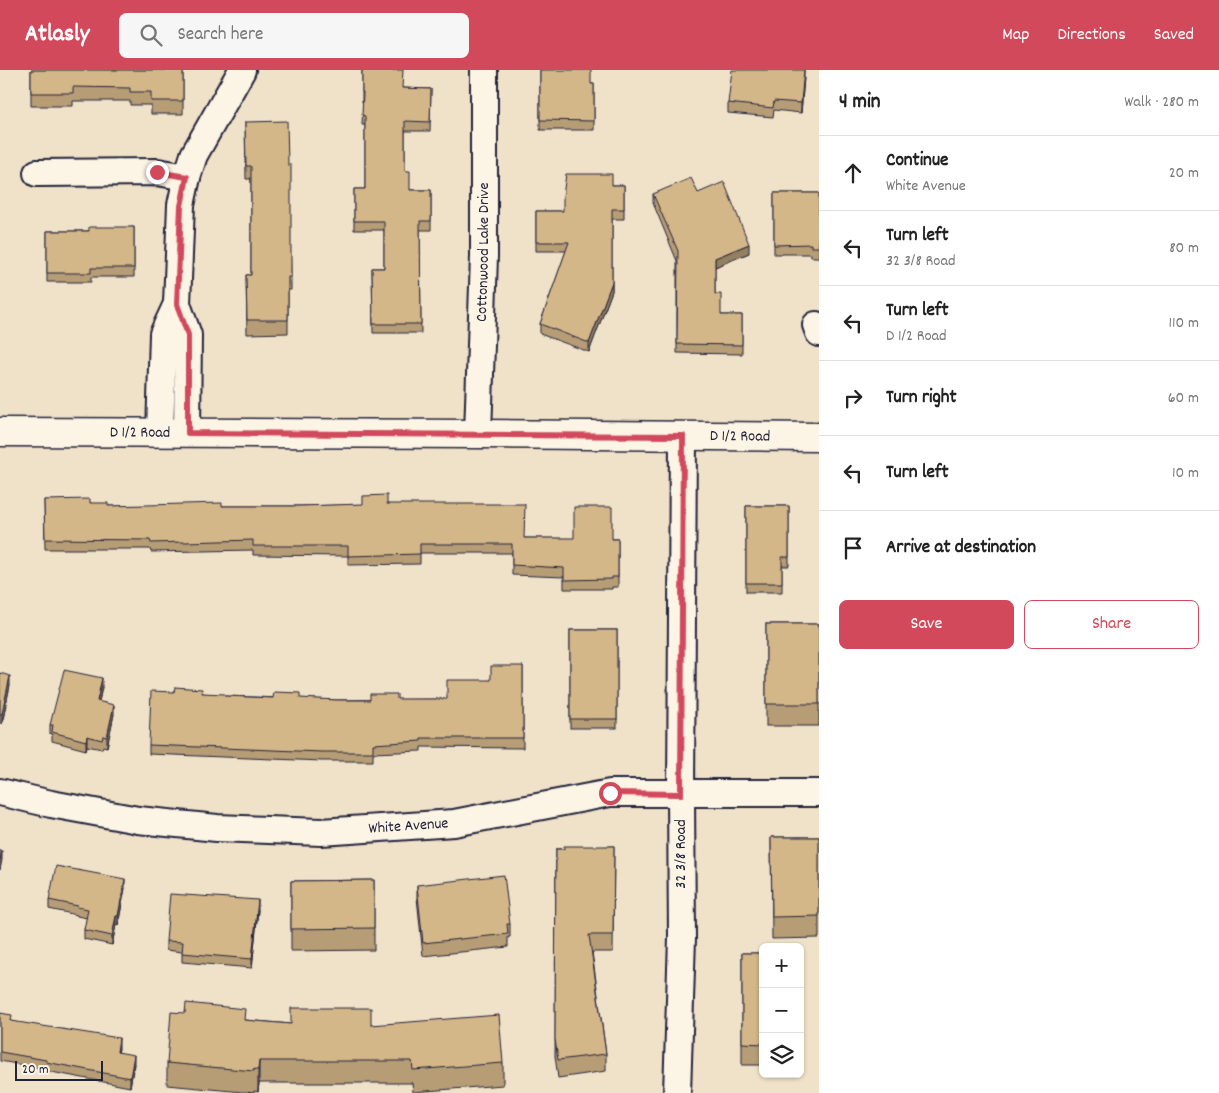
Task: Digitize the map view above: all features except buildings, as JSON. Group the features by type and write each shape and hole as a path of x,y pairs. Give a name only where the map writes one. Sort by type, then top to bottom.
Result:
{"main road":[{"name":"D 1/2 Road","path":"0,432 819,437"}],"street":[{"path":"188,433 188,335 177,304 181,206 194,155 242,70"},
{"name":"Cottonwood Lake Drive","path":"478,434 484,256 484,70"},
{"path":"37,173 157,172 187,177"},
{"path":"160,433 163,334 177,304"},
{"name":"32 3/8 Road","path":"677,1093 682,938 683,436"},
{"name":"White Avenue","path":"0,792 51,804 138,820 217,828 321,832 454,823 610,793 819,793"}],"route":[{"path":"157,172 187,177 181,206 177,304 188,335 188,433 683,436 681,794 610,793"}]}
